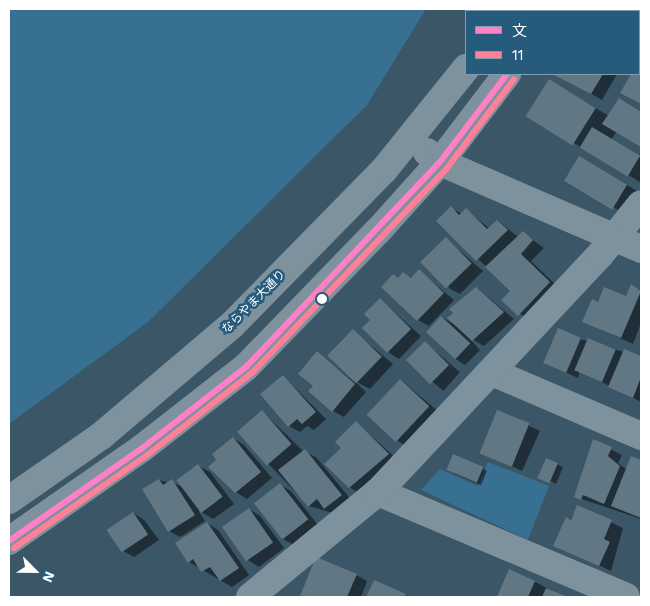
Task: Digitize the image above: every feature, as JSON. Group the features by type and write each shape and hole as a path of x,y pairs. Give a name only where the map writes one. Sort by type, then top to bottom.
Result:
{"street":[{"name":"ならやま大通り","path":"9,500 101,436 232,325 411,138 465,69"},
{"path":"9,541 141,449 246,367 440,162 506,75"},
{"path":"411,138 440,162 641,249"},
{"path":"250,597 378,492 615,238 641,204"},
{"path":"492,372 641,436"},
{"path":"378,492 626,597"}],"shaded area":[{"path":"9,9 426,9 367,105 148,322 9,424"},
{"path":"488,462 549,486 528,540 421,490 440,469 478,486"}],"building":[{"path":"628,9 641,9 641,17 640,10"},
{"path":"640,71 641,104 620,93 630,75 640,75"},
{"path":"554,75 602,75 591,94"},
{"path":"549,79 596,108 572,145 526,116"},
{"path":"619,98 641,112 641,147 602,124"},
{"path":"592,127 640,156 628,176 580,148"},
{"path":"579,156 627,185 612,210 564,181"},
{"path":"451,206 459,215 466,208 487,229 497,220 508,230 476,261 436,221"},
{"path":"523,231 533,240 521,254 550,282 518,316 501,300 510,291 485,267"},
{"path":"446,237 472,264 446,289 420,262"},
{"path":"419,269 444,293 417,321 381,287 393,274 398,278 403,272 411,278"},
{"path":"631,284 641,291 621,338 582,322 592,299 598,302 604,287 626,296"},
{"path":"476,287 504,312 472,341 447,318 453,313 449,309"},
{"path":"380,298 411,329 387,353 362,328 370,320 364,314"},
{"path":"441,316 470,343 455,359 426,332"},
{"path":"558,328 581,338 566,373 543,363"},
{"path":"353,329 382,357 356,383 327,356"},
{"path":"588,338 616,350 602,382 574,370"},
{"path":"425,341 449,365 430,384 406,360"},
{"path":"624,349 641,356 641,377 633,398 608,387"},
{"path":"317,351 355,384 332,412 308,391 313,386 298,374"},
{"path":"283,375 316,412 302,424 297,419 288,427 260,394"},
{"path":"400,379 429,406 396,442 367,415"},
{"path":"262,410 292,444 267,466 237,432"},
{"path":"497,410 529,423 512,467 479,454"},
{"path":"356,421 389,454 349,488 324,464 341,448 335,442"},
{"path":"233,437 261,472 235,493 208,467 216,460 212,454"},
{"path":"593,439 612,447 608,456 620,466 604,504 583,495 581,500 574,497"},
{"path":"305,449 342,495 324,509 317,499 308,507 278,470"},
{"path":"453,454 483,467 477,483 446,470"},
{"path":"631,456 641,460 641,518 611,506"},
{"path":"546,458 558,463 549,483 537,478"},
{"path":"198,464 223,497 201,513 176,480"},
{"path":"159,479 163,485 172,479 195,515 168,532 142,489"},
{"path":"280,483 308,519 282,540 254,503"},
{"path":"577,505 612,520 604,539 610,542 599,566 553,546 566,517 571,520"},
{"path":"249,508 273,542 246,561 222,527"},
{"path":"133,512 148,534 122,552 106,530"},
{"path":"207,522 239,568 220,581 210,567 201,572 193,559 188,563 175,543"},
{"path":"316,557 357,574 347,597 300,596"},
{"path":"509,569 535,581 528,597 497,597"},
{"path":"374,580 406,594 404,597 366,597"},
{"path":"546,588 568,597 542,597"}],"transit line":[{"name":"文","path":"9,541 141,449 246,367 440,162 506,75"},
{"name":"11","path":"14,548 146,456 252,373 447,168 514,79"}]}
